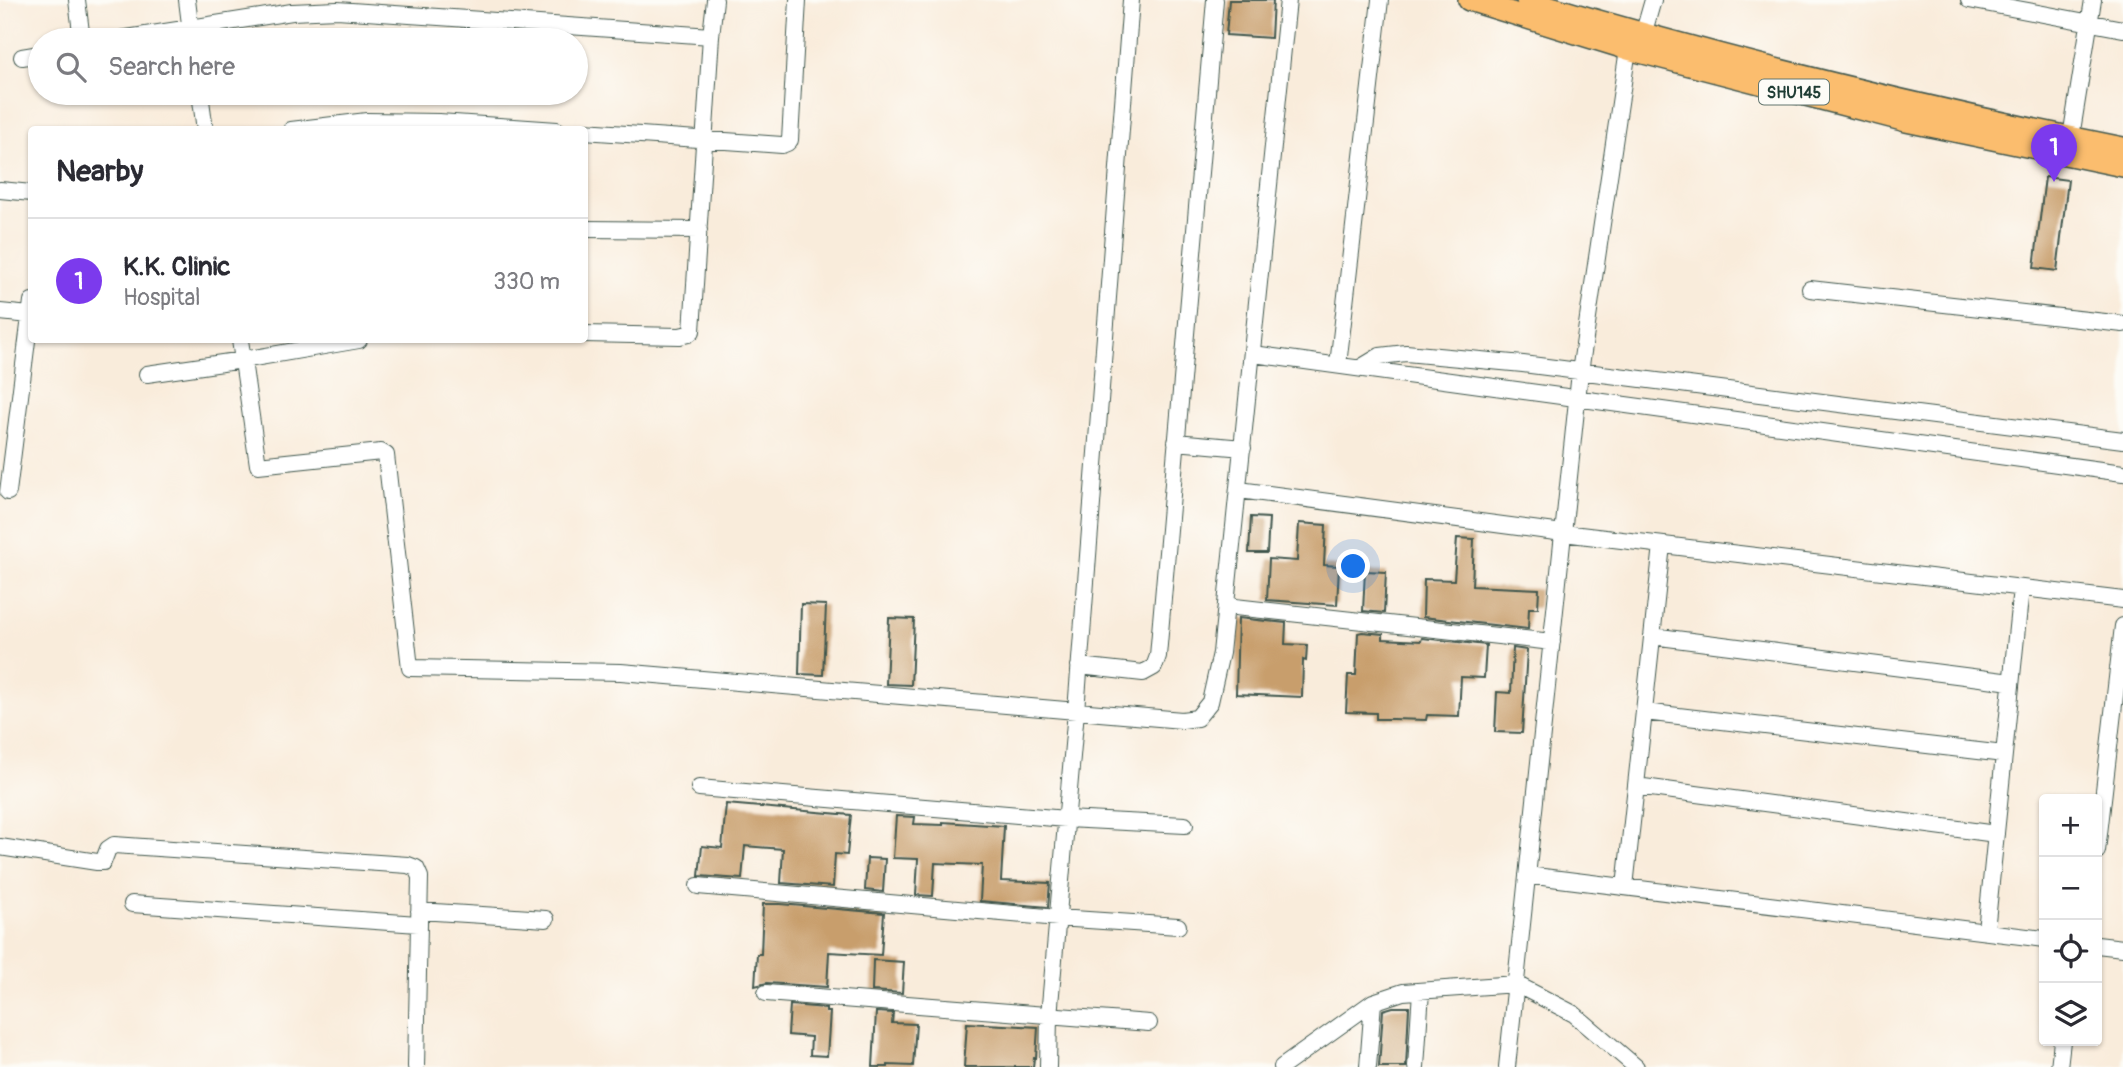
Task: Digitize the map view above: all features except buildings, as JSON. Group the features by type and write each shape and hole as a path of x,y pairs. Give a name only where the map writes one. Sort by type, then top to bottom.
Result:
{"main road":[{"name":"SHU145","path":"1469,0 1636,42 1906,121 2123,166"},
{"path":"1527,0 1636,42 2123,148"}],"street":[{"path":"77,0 80,28"},
{"path":"187,0 190,28"},
{"path":"588,334 680,336 692,331 715,0"},
{"path":"588,131 782,145 787,143 790,140 798,0"},
{"path":"1048,1067 1049,1016 1076,711 1131,0"},
{"path":"1079,666 1143,673 1154,667 1157,656 1215,0"},
{"path":"240,343 258,465 381,452 386,454 410,668 621,672 1182,720 1197,718 1210,702 1221,653 1288,0"},
{"path":"1339,365 1380,0"},
{"path":"1507,1067 1580,372 1636,42 1653,0"},
{"path":"1969,0 2123,29"},
{"path":"2071,137 2093,0"},
{"path":"219,28 292,12 337,10 711,36"},
{"path":"22,57 28,56"},
{"path":"202,105 204,126"},
{"path":"325,126 367,121 498,126"},
{"path":"0,190 28,194"},
{"path":"588,229 699,230"},
{"path":"1810,289 2123,324"},
{"path":"0,312 28,308"},
{"path":"8,492 28,332"},
{"path":"147,374 342,343"},
{"path":"1360,368 1380,356 1406,353 1523,364 2123,440"},
{"path":"1253,354 2123,473"},
{"path":"0,421 17,422"},
{"path":"1176,442 1243,448"},
{"path":"1239,490 1563,533 2123,600"},
{"path":"1625,887 1662,545"},
{"path":"1986,931 2021,588"},
{"path":"1226,607 1552,642"},
{"path":"2102,808 2123,626"},
{"path":"1652,636 2011,681"},
{"path":"1644,712 2004,754"},
{"path":"1636,786 1996,834"},
{"path":"698,788 1066,819 1185,825"},
{"path":"0,847 97,862 103,862 108,849 114,845 408,865 416,868 420,877 416,1067"},
{"path":"1527,875 2039,938"},
{"path":"698,886 1178,926"},
{"path":"132,904 418,918 546,919"},
{"path":"2102,946 2123,948"},
{"path":"1282,1067 1373,1002 1403,992 1516,984 1574,1014 1636,1067"},
{"path":"1416,1067 1421,991"},
{"path":"766,993 1149,1023"},
{"path":"1368,1067 1373,1002"},
{"path":"2059,1067 2061,1046"}],"place":[{"name":"K.K. Clinic","path":"2054,182"}]}
